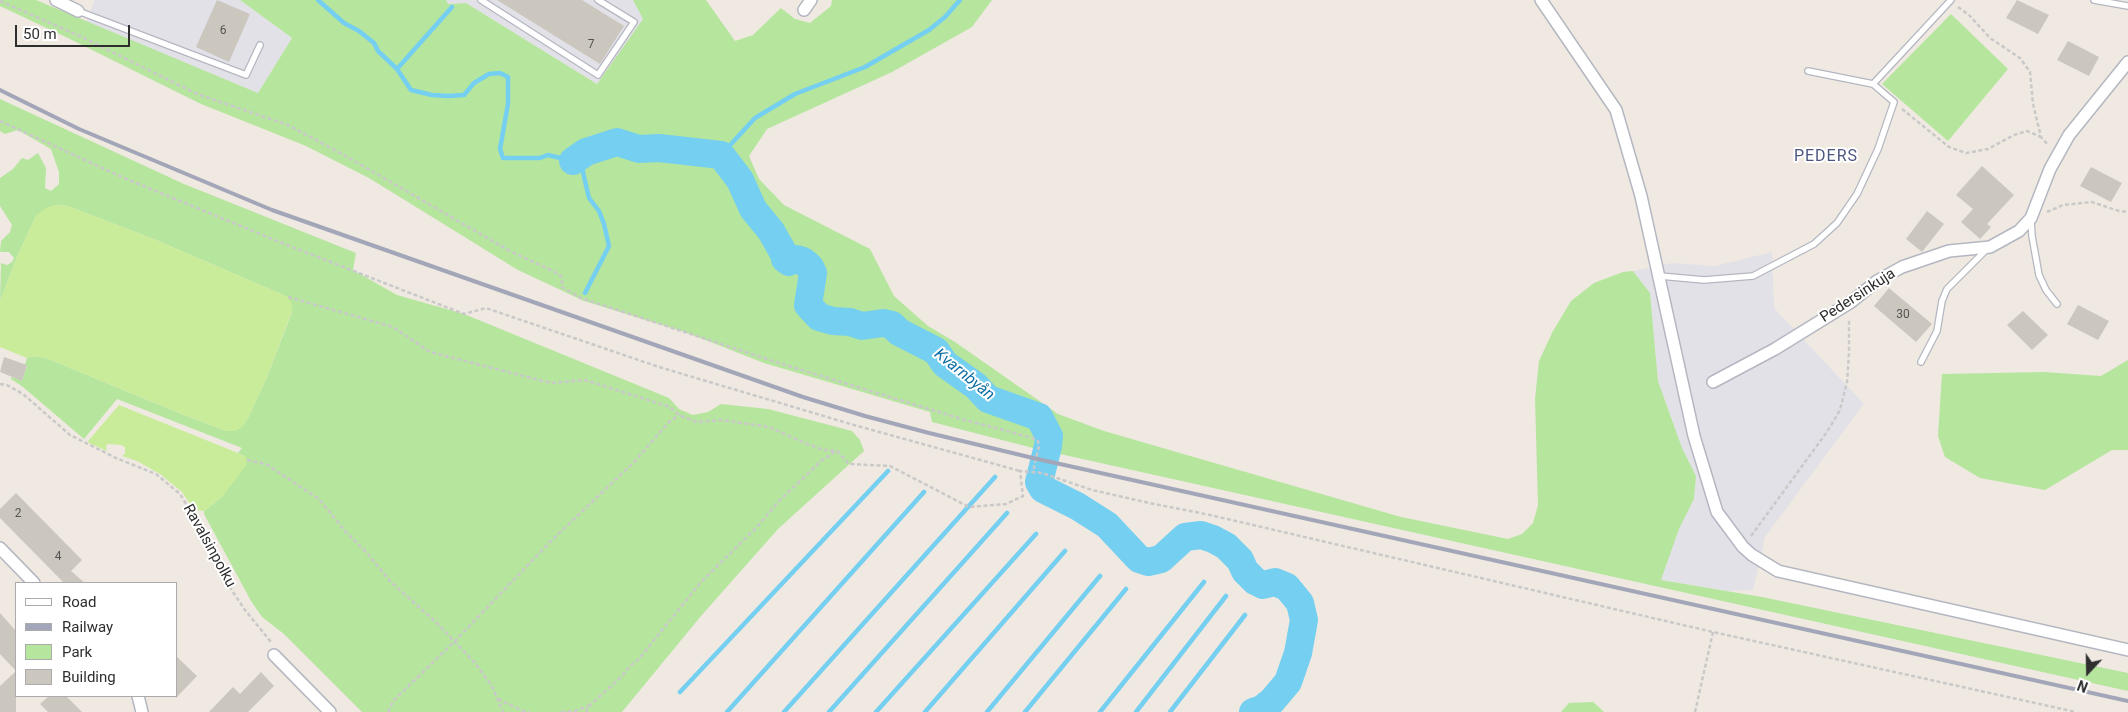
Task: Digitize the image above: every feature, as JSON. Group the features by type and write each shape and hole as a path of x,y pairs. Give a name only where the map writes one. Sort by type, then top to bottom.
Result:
{"street":[{"path":"56,0 78,11"},
{"path":"1544,4 1616,110 1641,196 1690,417 1703,464 1717,512 1743,547 1752,555 1778,571 2128,650"},
{"name":"Pedersinkuja","path":"1713,382 1775,349 1851,302 1877,281 1902,267 1949,251 1990,246 2019,230 2031,218 2050,169 2069,135 2128,62"},
{"path":"0,548 33,582"},
{"path":"274,650 330,712"},
{"path":"138,697 142,712"}],"lane":[{"path":"481,0 598,75 634,22 598,0"},
{"path":"1872,84 1951,0"},
{"path":"2094,0 2128,6"},
{"path":"78,11 246,75 260,46"},
{"path":"1660,276 1704,280 1753,276 1814,244 1837,223 1857,194 1878,150 1894,102 1872,84 1808,71"},
{"path":"2031,218 2032,236 2039,275 2046,290 2057,304"},
{"path":"1920,362 1937,331 1946,289 1990,246"}],"path":[{"path":"1951,0 1969,15 1990,38 2020,58 2030,72 2033,104 2041,137 2057,156"},
{"path":"0,1 82,37 197,94 296,129 510,251 556,272 562,277 562,287 581,298 770,360 965,420 1033,438 1038,441 1039,446 1033,472"},
{"path":"1894,102 1949,147 1966,153 1988,149 2014,135 2027,132 2041,137"},
{"path":"0,122 124,178 287,245 464,314 486,308 659,367 854,425 1020,471 1042,473 1092,490 1210,515 1713,632 2076,712"},
{"path":"2031,218 2063,205 2092,202 2128,212"},
{"path":"288,297 393,327 430,352 551,383 585,380 670,407 679,415 696,422 722,420 770,427 824,450 837,451 849,464 890,466 969,507 1006,504 1023,496 1020,471"},
{"path":"1743,547 1827,432 1840,410 1847,382 1848,326 1851,302"},
{"name":"Ravalsinpolku","path":"0,384 7,385 22,394 70,435 100,451 156,474 180,494 196,520 229,586 274,650"},
{"path":"388,712 393,702 455,641 550,542 635,461 668,423 679,415"},
{"path":"586,712 589,706 638,660 701,582 757,527 778,502 821,461 837,451"},
{"path":"247,460 266,464 319,499 391,582 438,624 476,663 503,712"},
{"path":"1695,712 1713,632"},
{"path":"496,697 520,710 529,712"},
{"path":"562,712 575,711 589,706"}],"shaded area":[{"path":"95,0 240,0 292,38 258,93 86,22"},
{"path":"446,0 633,0 644,19 597,84 466,3 447,4"},
{"path":"1772,252 1774,308 1864,404 1765,537 1753,590 1727,591 1661,580 1679,529 1694,499 1696,476 1682,448 1658,381 1650,293 1633,271 1672,263 1715,266"}],"green space":[{"path":"0,0 36,0 258,93 292,38 240,0 446,0 448,4 466,3 597,84 643,19 633,0 706,0 735,41 753,35 781,8 795,19 810,23 831,6 832,0 992,0 972,27 892,72 767,129 749,156 759,179 784,205 870,249 894,296 928,326 955,342 1058,414 1104,431 1401,517 1508,539 1522,534 1533,523 1538,505 1535,399 1539,361 1553,331 1571,301 1594,283 1623,272 1633,271 1650,293 1658,381 1682,448 1696,476 1694,499 1679,529 1661,580 1762,597 2128,673 2128,691 1033,448 932,422 930,412 764,363 685,332 584,301 518,270 369,178 306,146 201,104 0,6"},
{"path":"1951,14 2008,69 1948,141 1882,84"},
{"path":"0,99 184,184 356,253 353,270 397,295 464,314 669,398 679,409 693,415 708,412 721,404 768,409 852,431 860,440 864,451 778,529 701,616 622,712 362,712 284,634 262,617 251,601 204,514 204,511 223,496 246,457 238,453 242,448 117,399 84,439 11,379 11,377 22,380 27,366 25,364 27,358 34,356 46,358 227,431 242,427 267,377 292,312 288,297 156,240 68,206 56,205 36,216 17,257 0,301 1,263 7,265 14,258 9,252 0,252 1,241 10,232 12,225 0,206 0,178 13,169 22,158 28,160 38,153 46,168 45,188 51,191 59,184 59,172 51,149 18,130 5,134 0,131"},
{"path":"55,205 68,206 156,240 288,297 292,304 292,311 267,377 242,427 236,431 227,431 46,358 34,356 27,358 0,347 0,301 17,257 36,216 46,208"},
{"path":"2128,360 2128,450 2112,450 2045,490 1980,478 1945,457 1938,436 1942,374 2044,372 2101,376"},
{"path":"119,405 238,453 246,457 247,464 223,496 204,511 194,510 182,492 160,474 137,461 122,456 125,454 125,447 108,444 106,446 107,451 89,443 88,441"},
{"path":"1593,702 1604,712 1561,712 1569,703"}],"building":[{"path":"217,0 250,14 229,62 196,47"},
{"path":"497,0 582,0 624,26 600,64"},
{"path":"2017,0 2049,15 2038,34 2006,18"},
{"path":"2068,41 2099,57 2089,76 2057,60"},
{"path":"1982,166 2014,195 1987,224 1991,227 1980,239 1961,222 1973,209 1956,195"},
{"path":"2091,167 2122,183 2111,202 2080,186"},
{"path":"1927,211 1944,224 1922,252 1906,239"},
{"path":"1889,288 1932,324 1916,342 1874,306"},
{"path":"2078,305 2109,321 2098,340 2067,324"},
{"path":"2023,311 2048,335 2032,350 2007,325"},
{"path":"4,357 27,365 22,381 0,372"},
{"path":"16,493 82,560 71,571 84,582 63,582 0,518 0,509"},
{"path":"0,613 15,630 15,670 0,654"},
{"path":"178,658 197,676 178,696"},
{"path":"15,672 16,712 0,712 0,686"},
{"path":"261,672 274,686 248,712 209,712 233,687 240,694"},
{"path":"48,697 67,697 82,712 48,712 40,704"}],"waterway":[{"path":"318,0 344,23 359,31 374,43 378,51 397,69 411,90 432,95 464,95 474,83 489,74 500,73 508,77 508,104 500,149 503,158 540,158 548,155 573,161 582,168 589,198 599,211 604,224 609,246 585,293"},
{"path":"721,155 755,118 795,94 865,67 929,30 945,17 960,0"},
{"path":"397,69 452,7"},
{"name":"Kvarnbyån","path":"573,161 586,152 617,142 639,149 659,148 721,155 740,180 753,209 771,231 785,259 789,262 796,259 803,261 810,267 813,273 808,305 819,317 862,326 883,323 892,325 899,332 936,351 945,364 976,386 988,399 1039,417 1049,436 1039,482 1043,489 1077,506 1107,525 1139,559 1148,562 1161,559 1185,537 1201,535 1226,546 1240,560 1245,571 1255,581 1263,585 1275,582 1287,587 1300,603 1304,620 1298,653 1288,682 1272,701 1262,709 1253,712"},
{"path":"680,692 888,471"},
{"path":"784,712 995,477"},
{"path":"727,712 924,492"},
{"path":"829,712 1007,513"},
{"path":"876,712 1036,534"},
{"path":"925,712 1065,551"},
{"path":"987,712 1100,576"},
{"path":"1100,712 1204,582"},
{"path":"1025,712 1126,589"},
{"path":"1136,712 1226,596"},
{"path":"1170,712 1245,615"}],"railway":[{"path":"0,90 79,129 272,210 803,397 865,416 1033,458 2128,701"}],"district":[{"name":"PEDERS","path":"1826,157"}]}
